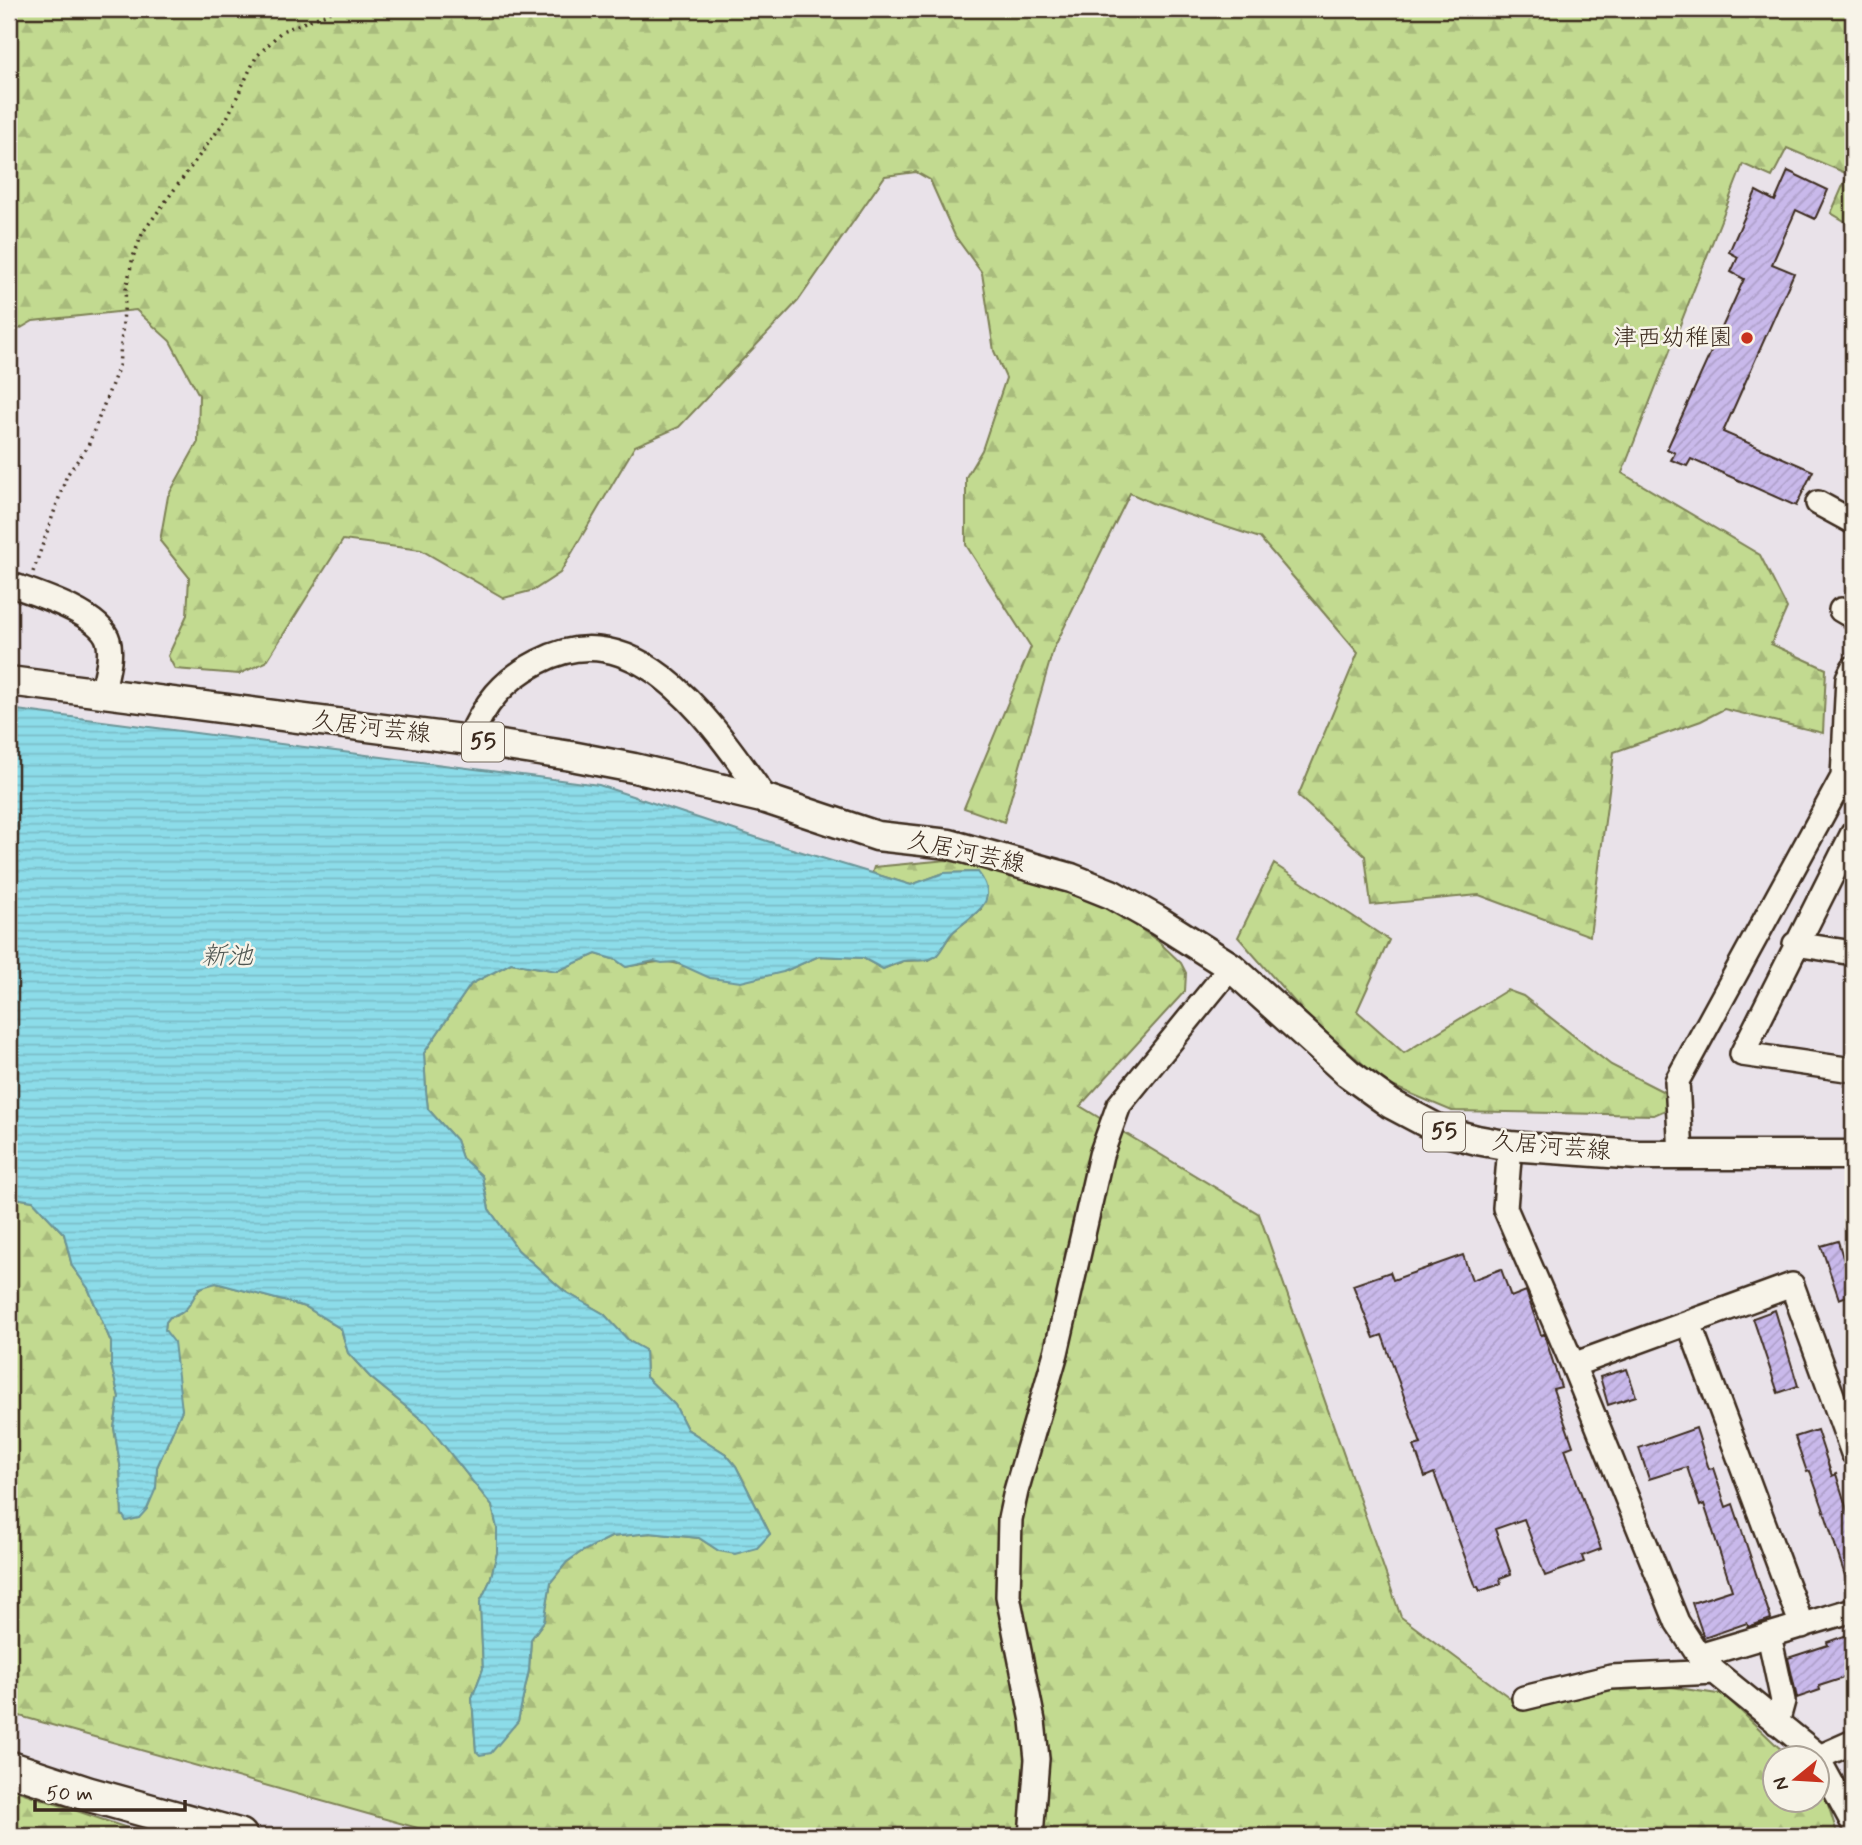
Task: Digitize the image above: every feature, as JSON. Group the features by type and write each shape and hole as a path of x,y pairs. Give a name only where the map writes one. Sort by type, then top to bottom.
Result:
{"highway":[{"path":"9,1768 88,1794 240,1836"}],"main road":[{"name":"久居河芸線","path":"9,681 469,740 634,768 766,799 877,836 949,844 1071,878 1111,894 1146,913 1231,967 1339,1064 1391,1104 1442,1131 1510,1146 1638,1155 1853,1155"}],"street":[{"path":"1818,503 1853,522"},
{"path":"17,587 77,612 103,629 109,642 102,695"},
{"path":"469,740 480,714 496,695 531,665 552,654 577,649 604,649 647,665 668,680 695,707 766,799"},
{"path":"1681,1155 1677,1081 1843,777 1848,678 1853,668"},
{"path":"1853,833 1742,1054 1853,1070"},
{"path":"1795,944 1853,953"},
{"path":"1031,1836 1037,1759 1033,1721 1009,1596 1010,1519 1016,1491 1056,1353 1101,1155 1119,1105 1231,967"},
{"path":"1510,1146 1505,1208 1573,1366 1677,1622 1707,1664 1801,1744"},
{"path":"1573,1366 1791,1285 1853,1454"},
{"path":"1689,1323 1802,1626"},
{"path":"1524,1698 1611,1677 1707,1664 1769,1635 1853,1610"},
{"path":"1769,1635 1783,1701 1777,1723"},
{"path":"1830,1752 1853,1742"},
{"path":"1830,1781 1853,1823"}],"path":[{"path":"17,587 67,475 88,446 120,366 126,289 133,257 143,232 226,118 256,57 282,31 340,9"}],"green space":[{"path":"9,9 1853,9 1853,226 1831,213 1848,174 1787,148 1772,177 1743,164 1622,473 1760,555 1787,608 1771,644 1826,669 1823,733 1724,709 1701,721 1614,752 1590,936 1479,895 1371,905 1365,856 1298,796 1358,653 1260,538 1152,503 1130,493 1053,650 1004,822 964,808 1031,647 966,545 966,477 982,450 1006,378 994,351 982,273 955,236 930,180 916,172 885,176 798,301 679,427 635,446 560,573 534,590 504,598 421,550 343,540 266,662 239,674 175,669 168,656 187,615 189,577 160,541 168,496 198,442 199,395 170,341 136,310 33,321 9,335"},
{"path":"947,860 989,863 1086,894 1158,941 1181,963 1186,973 1185,991 1080,1106 1259,1214 1401,1617 1525,1709 1632,1681 1724,1695 1775,1744 1760,1744 1760,1814 1830,1814 1830,1811 1838,1836 446,1836 9,1713 9,1197 33,1201 64,1234 72,1266 88,1288 111,1342 111,1365 119,1397 114,1428 120,1464 122,1514 156,1488 157,1467 182,1410 165,1330 166,1322 184,1310 200,1289 207,1285 216,1283 306,1307 341,1329 348,1353 370,1377 427,1424 492,1506 497,1528 497,1553 490,1581 480,1602 483,1669 472,1698 476,1751 518,1721 529,1670 531,1639 544,1621 551,1582 567,1562 611,1537 650,1533 699,1538 719,1551 770,1534 736,1466 726,1454 687,1429 675,1405 646,1377 645,1350 629,1341 604,1314 564,1291 518,1250 489,1209 482,1176 462,1158 456,1140 428,1109 424,1053 471,984 511,963 557,971 596,954 616,960 626,967 663,962 684,966 783,972 819,956 863,958 883,969 904,961 929,960 936,956 953,932 981,909 978,872 944,873 911,885 872,873 874,867"},
{"path":"1274,864 1389,940 1357,1011 1404,1053 1507,990 1523,996 1611,1065 1666,1093 1668,1109 1654,1115 1452,1111 1385,1083 1307,1016 1238,937"},
{"path":"9,1788 151,1836 9,1836"}],"water":[{"name":"新池","path":"9,709 599,785 779,845 911,885 944,873 978,872 985,882 986,899 982,906 951,934 938,954 927,960 903,961 883,969 863,958 819,956 783,972 741,982 710,978 675,962 654,961 626,967 616,960 596,954 557,971 511,963 471,984 424,1053 428,1109 456,1140 462,1158 482,1176 489,1209 518,1250 564,1291 604,1314 629,1341 645,1350 646,1377 675,1405 687,1429 726,1454 736,1466 770,1534 757,1548 735,1554 719,1551 699,1538 650,1533 611,1537 567,1562 551,1582 544,1621 531,1639 529,1670 518,1721 491,1753 480,1755 476,1751 472,1698 483,1669 480,1602 490,1581 497,1553 497,1528 492,1506 427,1424 370,1377 348,1353 341,1329 306,1307 216,1283 199,1288 185,1310 166,1322 165,1330 174,1342 182,1410 157,1467 156,1488 147,1509 139,1518 126,1521 122,1514 120,1464 114,1428 119,1397 111,1365 111,1342 88,1288 72,1266 64,1234 33,1201 9,1197"}],"building":[{"path":"1788,171 1828,190 1815,219 1796,210 1772,264 1794,273 1723,432 1813,471 1796,506 1691,459 1687,466 1671,460 1675,453 1667,449 1744,279 1731,272 1738,257 1729,252 1756,191 1775,201"},
{"path":"1838,1241 1845,1264 1853,1261 1853,1294 1839,1299 1821,1246"},
{"path":"1463,1255 1472,1280 1501,1269 1511,1297 1526,1291 1541,1335 1544,1334 1561,1387 1553,1389 1573,1446 1565,1449 1601,1549 1582,1556 1584,1562 1545,1576 1524,1519 1495,1529 1511,1574 1500,1578 1501,1584 1480,1591 1476,1587 1434,1473 1425,1477 1414,1446 1421,1444 1382,1335 1374,1338 1353,1285 1390,1272 1393,1280"},
{"path":"1775,1310 1798,1386 1778,1393 1753,1318"},
{"path":"1627,1369 1636,1396 1608,1405 1600,1377"},
{"path":"1696,1428 1709,1469 1713,1468 1726,1507 1733,1504 1771,1619 1748,1627 1747,1623 1704,1638 1692,1603 1732,1590 1704,1504 1700,1506 1687,1467 1649,1479 1639,1448"},
{"path":"1817,1430 1832,1476 1836,1474 1853,1529 1853,1590 1850,1591 1810,1471 1807,1472 1795,1437"},
{"path":"1853,1633 1853,1675 1819,1686 1820,1690 1797,1698 1788,1658 1828,1645 1827,1642"}],"place":[{"name":"津西幼稚園","path":"1747,338"}]}
